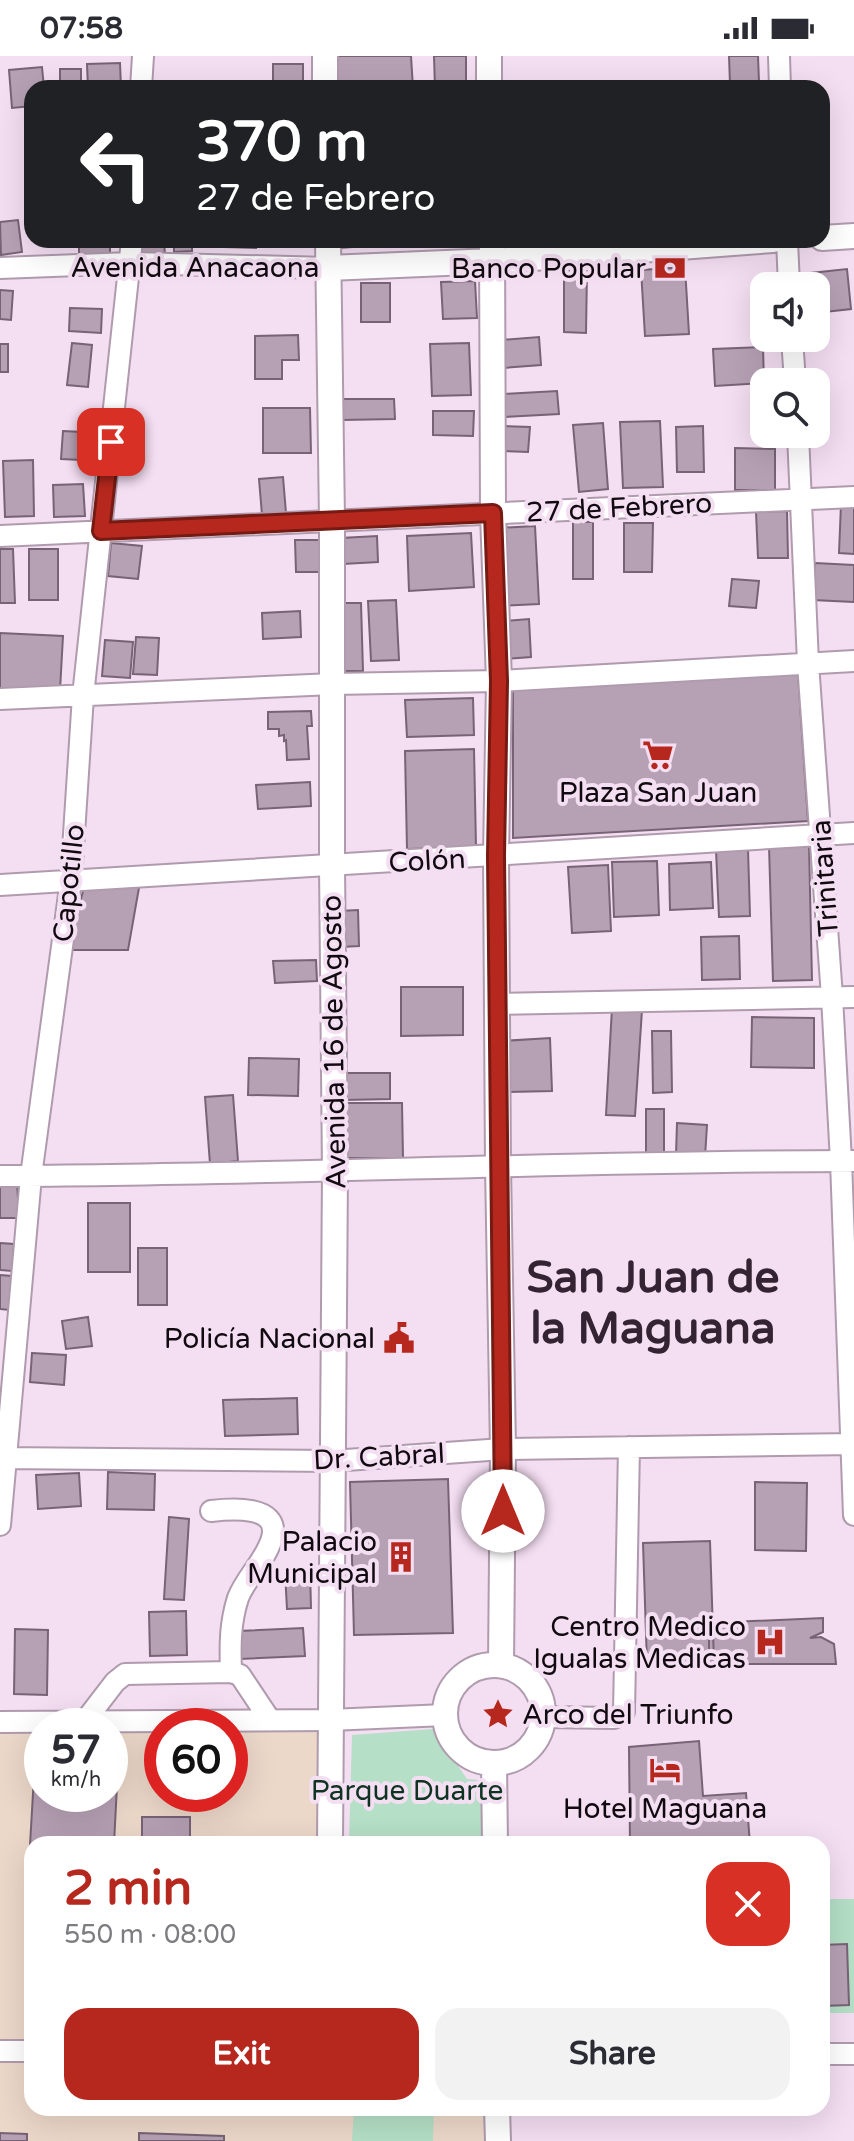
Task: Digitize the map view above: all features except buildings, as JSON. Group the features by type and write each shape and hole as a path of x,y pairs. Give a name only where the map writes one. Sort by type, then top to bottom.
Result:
{"main road":[{"path":"325,56 325,80"},
{"path":"489,56 489,80"},
{"path":"830,238 854,236"},
{"name":"Avenida 16 de Agosto","path":"328,248 335,1172 330,1836"},
{"name":"Avenida Anacaona","path":"328,268 492,251 569,248"},
{"path":"492,251 493,513 499,681 496,856 503,1449 501,1665"},
{"path":"484,1665 501,1665 527,1677 542,1703 543,1717 540,1732 522,1755 494,1764 479,1761 455,1744 445,1715 447,1698 455,1683 468,1672 484,1665"},
{"path":"494,1764 495,1836"},
{"path":"497,2116 498,2141"}],"street":[{"path":"142,80 143,56"},
{"path":"779,56 780,80"},
{"name":"Capotillo","path":"0,1525 31,1176 71,880 83,696 132,248"},
{"path":"787,248 788,272"},
{"name":"Avenida Anacaona","path":"0,268 131,263 328,268"},
{"name":"Trinitaria","path":"799,448 808,663 832,997 848,1161 854,1515"},
{"name":"27 de Febrero","path":"0,536 854,497"},
{"path":"0,699 333,684 499,681 854,661"},
{"name":"Colón","path":"0,885 854,833"},
{"path":"497,1004 854,997"},
{"path":"0,1176 848,1161"},
{"name":"Dr. Cabral","path":"4,1458 332,1461 503,1449 852,1444"},
{"path":"543,1717 614,1718 624,1712 629,1447"},
{"path":"211,1511 239,1507 264,1515 272,1524 272,1537 240,1594 230,1629 231,1672"},
{"path":"95,1708 125,1674 231,1672 240,1675 270,1720"},
{"path":"128,1721 330,1720 445,1715"},
{"path":"0,1722 24,1722"},
{"path":"0,2051 24,2051"},
{"path":"830,2054 854,2054"}],"shaded area":[{"path":"320,1730 320,1836 24,1836 24,2040 0,2039 0,1731 24,1731 24,1812 128,1812 128,1731 144,1731 144,1812 248,1812 248,1731"},
{"path":"0,2052 24,2053 24,2116 489,2116 491,2141 0,2141"}],"green space":[{"name":"Parque Duarte","path":"433,1729 467,1779 478,1780 488,1801 488,1836 349,1836 352,1735"},
{"path":"830,1899 854,1899 854,2013 830,2013"},
{"path":"354,2116 434,2116 433,2141 352,2141"}],"place":[{"name":"Banco Popular","path":"670,268"},
{"name":"Plaza San Juan","path":"658,755"},
{"name":"Policía Nacional","path":"399,1338"},
{"name":"Palacio Municipal","path":"401,1557"},
{"name":"Centro Medico Igualas Medicas","path":"770,1642"},
{"name":"Arco del Triunfo","path":"498,1714"},
{"name":"Hotel Maguana","path":"665,1770"}],"district":[{"name":"San Juan de la Maguana","path":"653,1302"}],"route":[{"path":"111,442 101,531 493,513 499,681 496,856 503,1511"}]}
